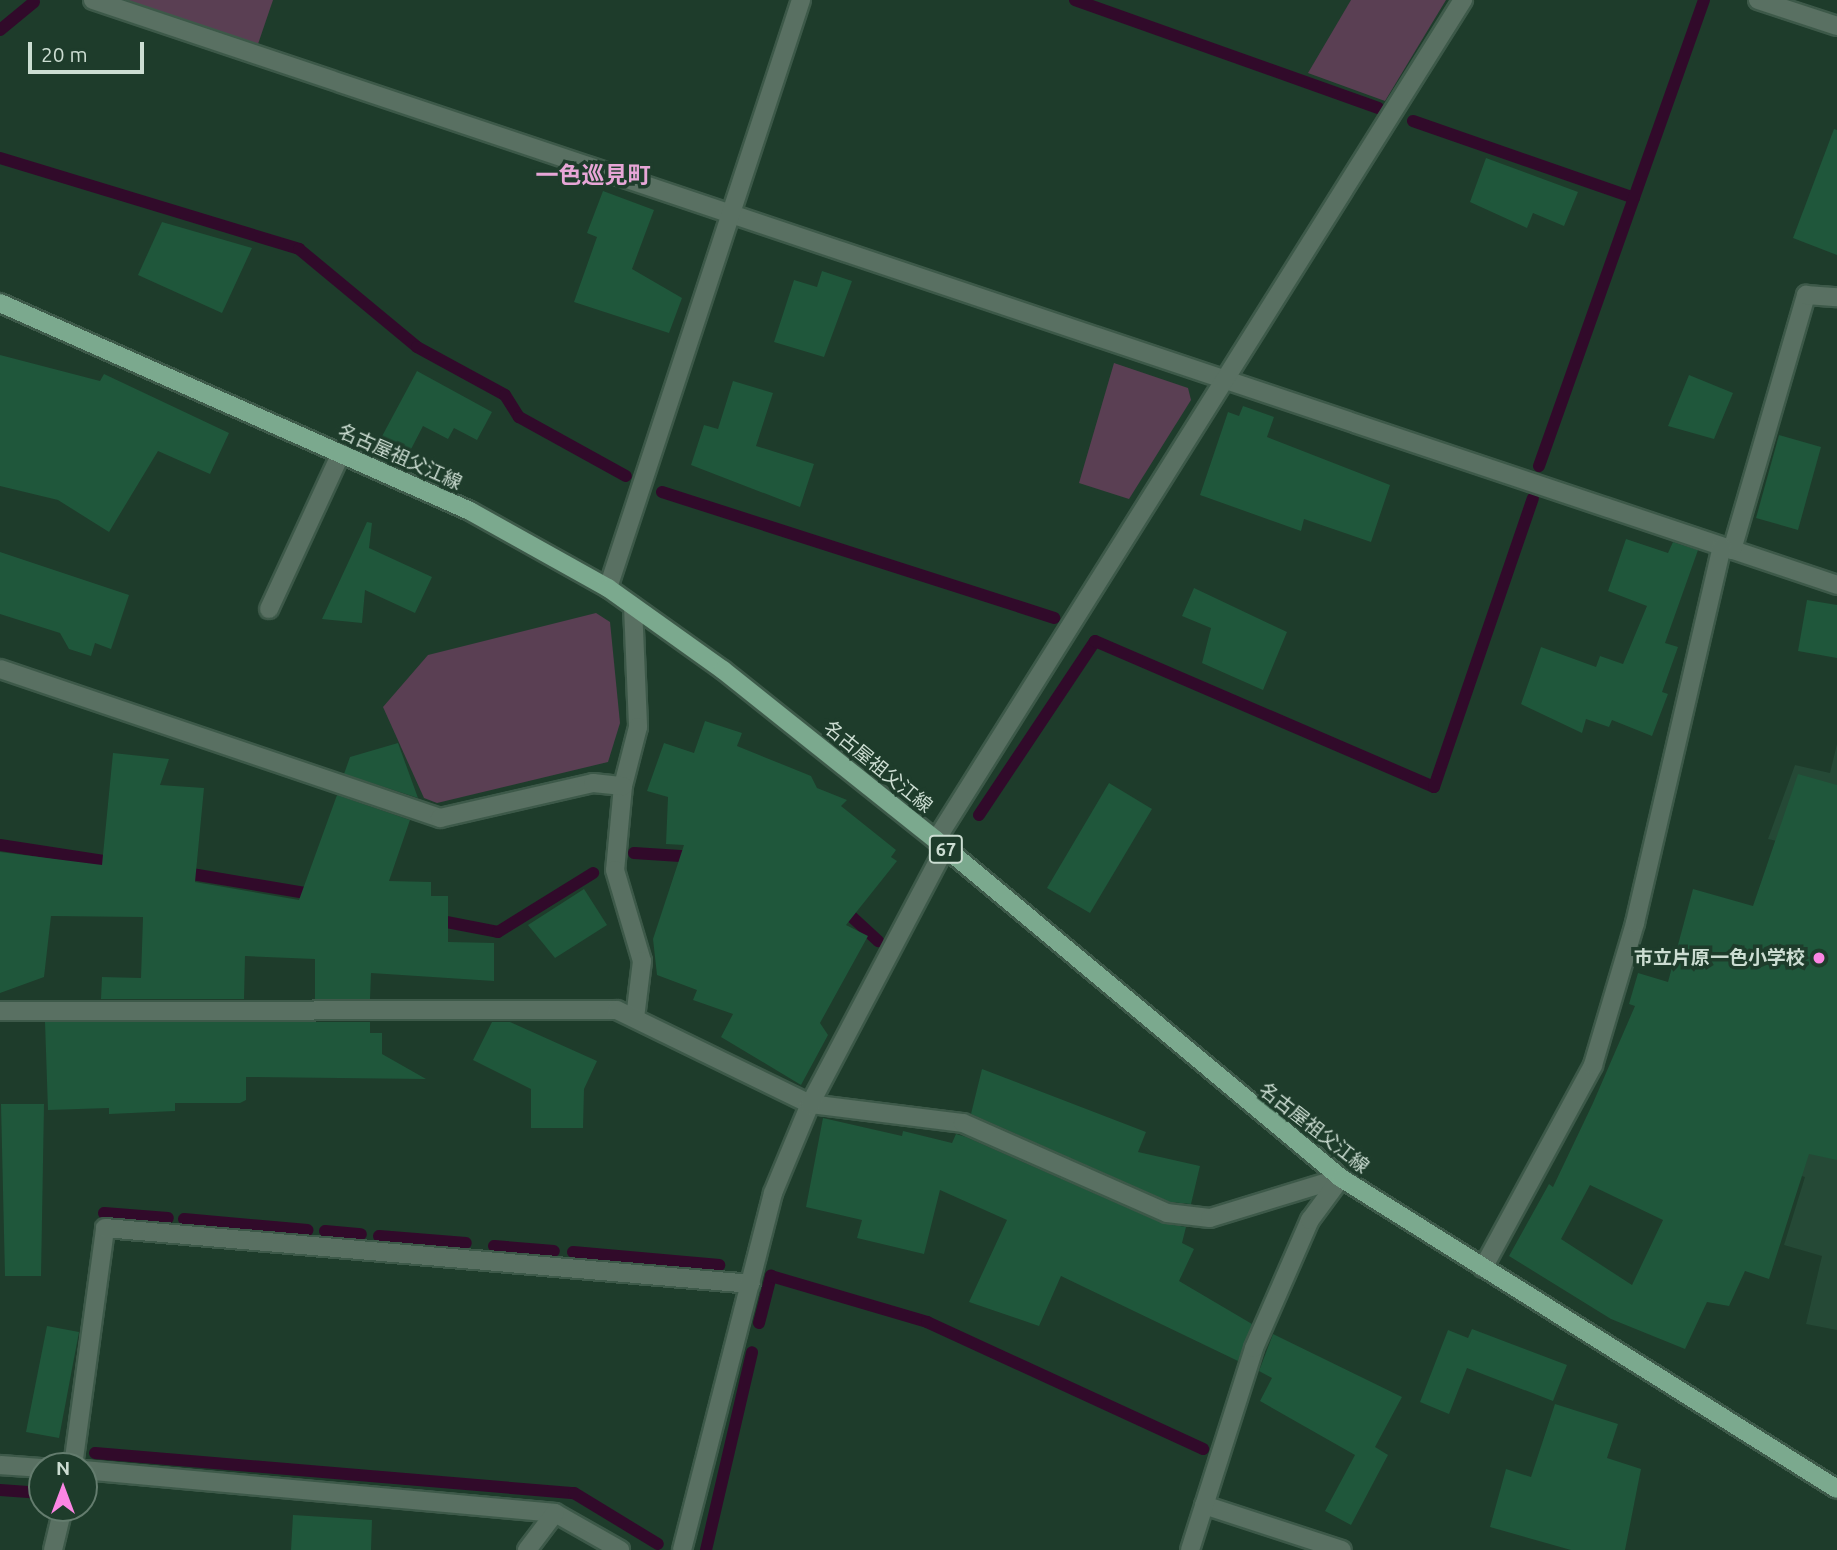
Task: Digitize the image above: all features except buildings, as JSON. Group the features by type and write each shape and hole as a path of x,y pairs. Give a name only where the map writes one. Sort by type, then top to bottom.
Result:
{"main road":[{"name":"名古屋祖父江線","path":"0,303 470,511 608,588 940,844 1341,1178 1837,1489"}],"street":[{"path":"93,0 731,212 1222,383 1837,585"},
{"path":"608,588 801,0"},
{"path":"681,1550 773,1193 810,1104 940,844 1222,383 1463,0"},
{"path":"1758,0 1837,26"},
{"path":"1483,1268 1593,1065 1635,923 1727,549 1806,295 1837,297"},
{"path":"269,609 341,453"},
{"path":"633,606 638,727 623,786 615,870 642,961 635,1018"},
{"path":"0,669 440,818 593,783 623,786"},
{"path":"0,1011 603,1009 635,1018 810,1104 962,1123 1167,1213 1210,1218 1341,1178"},
{"path":"1190,1550 1254,1348 1310,1220 1341,1178"},
{"path":"76,1452 105,1228 751,1284"},
{"path":"0,1465 28,1467"},
{"path":"98,1472 555,1513 620,1550"},
{"path":"1204,1505 1342,1550"},
{"path":"527,1550 555,1513"},
{"path":"53,1550 60,1522"}],"shaded area":[{"path":"122,0 273,0 258,44"},
{"path":"1351,0 1446,0 1385,101 1308,73"},
{"path":"1114,363 1188,388 1191,400 1129,499 1079,483"},
{"path":"596,613 610,622 620,723 608,762 437,803 424,798 383,707 428,655"},
{"name":"市立片原一色小学校","path":"1837,744 1837,1330 1806,1324 1822,1256 1784,1245 1805,1177 1732,1153 1827,853 1768,839 1795,765 1830,773"}],"waterway":[{"path":"1075,0 1378,108"},
{"path":"1539,466 1704,0"},
{"path":"0,30 34,2"},
{"path":"1413,121 1634,198"},
{"path":"0,158 299,249 417,347 505,395 519,417 626,476"},
{"path":"662,492 1054,618"},
{"path":"979,815 1095,641 1434,787 1533,498"},
{"path":"0,845 117,863"},
{"path":"634,853 696,857"},
{"path":"180,872 318,895"},
{"path":"431,919 498,932 593,873"},
{"path":"840,906 878,941"},
{"path":"104,1213 168,1218"},
{"path":"184,1219 308,1230"},
{"path":"325,1231 361,1234"},
{"path":"379,1236 466,1243"},
{"path":"494,1246 554,1251"},
{"path":"573,1252 719,1265"},
{"path":"759,1323 771,1276 927,1322 1203,1449"},
{"path":"706,1550 752,1352"},
{"path":"98,1453 574,1493 658,1544"},
{"path":"0,1490 28,1492"}],"place":[{"name":"市立片原一色小学校","path":"1819,958"}],"district":[{"name":"一色巡見町","path":"593,175"}]}
